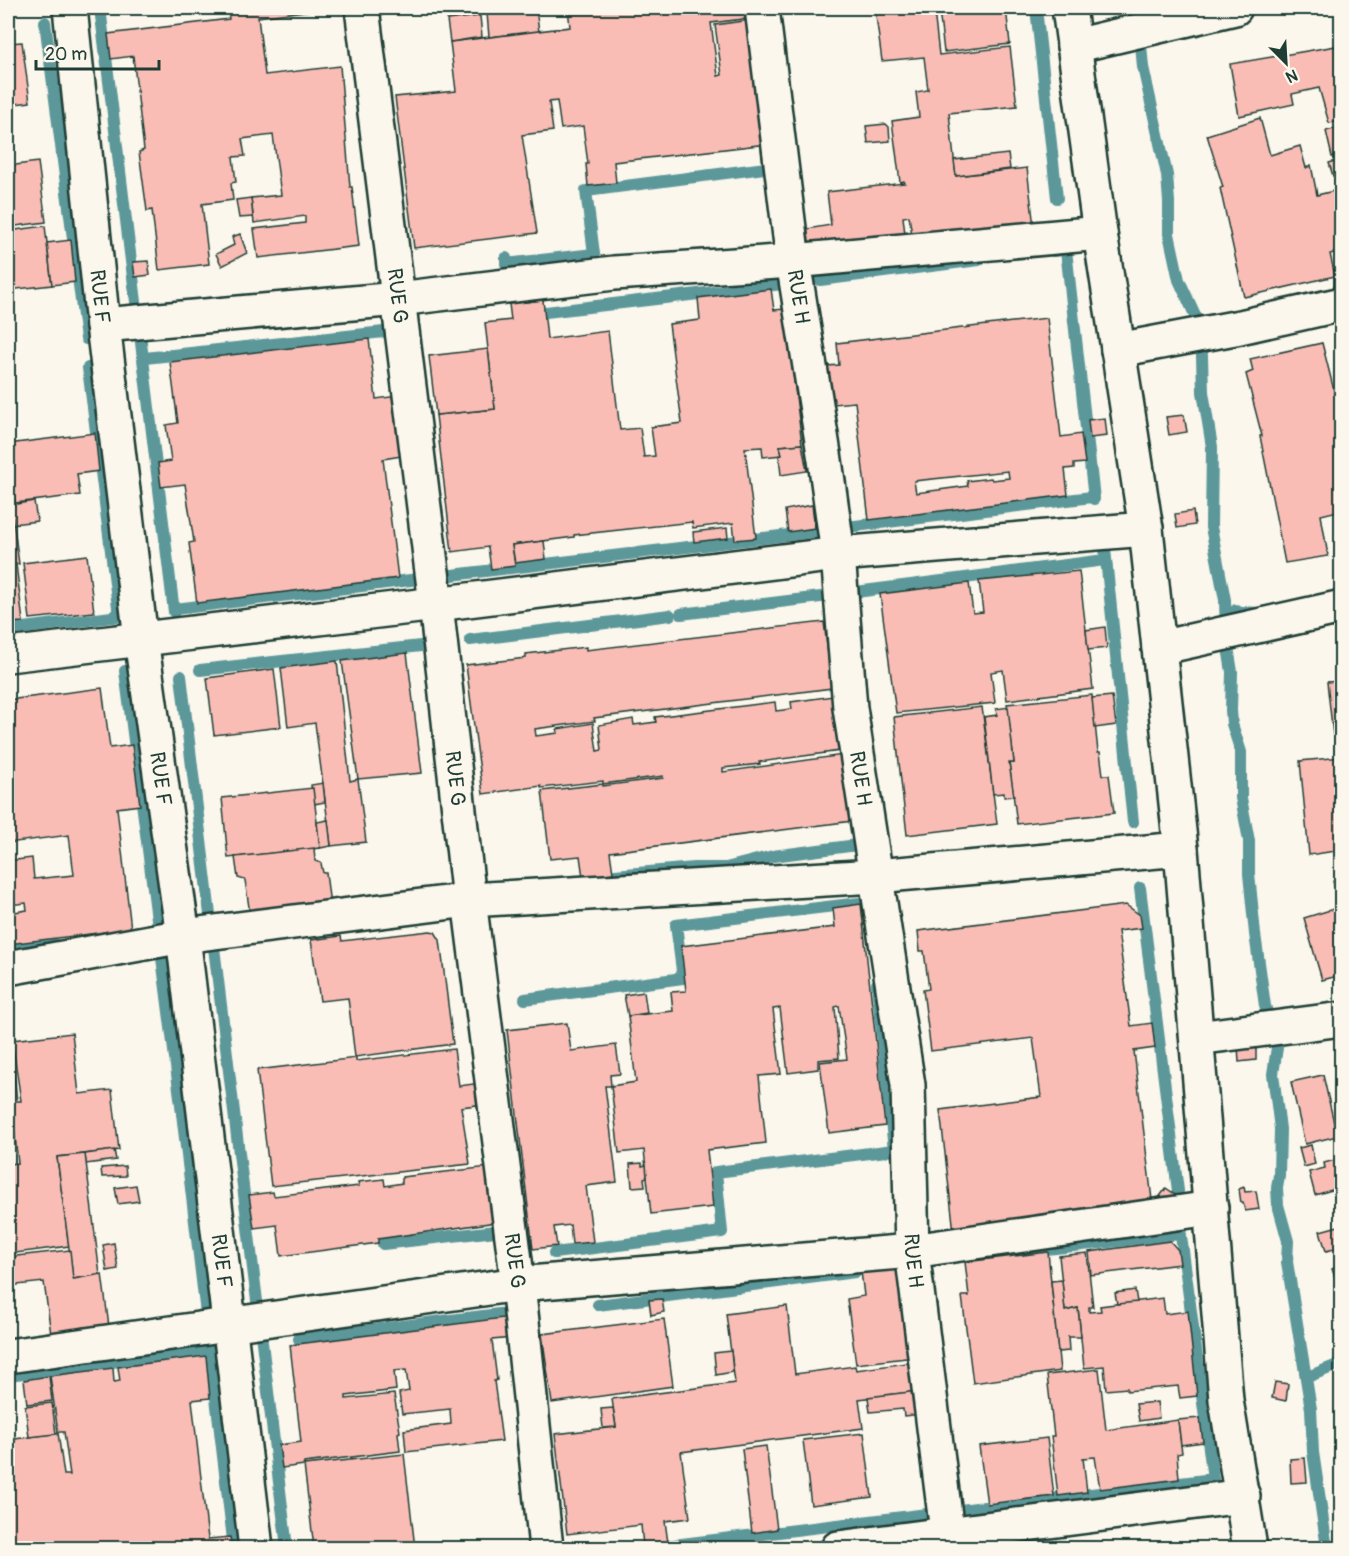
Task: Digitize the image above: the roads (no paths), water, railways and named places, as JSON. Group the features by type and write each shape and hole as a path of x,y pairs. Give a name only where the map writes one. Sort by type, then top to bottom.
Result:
{"street":[{"name":"RUE F","path":"70,8 103,325 141,639 183,936 256,1548"},
{"name":"RUE G","path":"362,8 436,604 469,900 518,1284 546,1548"},
{"name":"RUE H","path":"762,8 793,261 838,554 850,708 908,1084 912,1251 948,1541"},
{"path":"1069,8 1100,233 1146,529 1181,849 1226,1400 1250,1548"},
{"path":"1074,46 1236,8"},
{"path":"103,325 398,299 614,273 793,261 1100,233"},
{"path":"1118,350 1240,327 1341,304"},
{"path":"8,655 838,554 1146,529"},
{"path":"1159,648 1341,607"},
{"path":"8,968 183,936 469,900 876,876 1181,849"},
{"path":"1197,1038 1341,1019"},
{"path":"8,1356 518,1284 912,1251 1210,1208"},
{"path":"838,1548 948,1541 1243,1496"}],"waterway":[{"path":"100,8 174,612"},
{"path":"1036,8 1057,198"},
{"path":"1143,8 1139,22 1143,67 1167,175 1169,234 1179,280 1196,317 1202,356 1203,392 1212,447 1211,527 1225,600 1226,635 1232,672 1232,724 1241,752 1241,798 1249,841 1249,874 1255,934 1265,1006 1278,1041 1273,1074 1280,1129 1278,1205 1288,1241 1287,1262 1311,1409 1313,1452 1327,1548"},
{"path":"45,22 86,339"},
{"path":"506,258 506,264 594,254 586,191 773,167 772,160"},
{"path":"1053,251 1066,250 1094,499"},
{"path":"820,280 979,260"},
{"path":"546,312 791,283"},
{"path":"145,358 393,331 394,338"},
{"path":"88,368 119,615"},
{"path":"847,527 1092,497"},
{"path":"452,575 822,531"},
{"path":"1105,549 1133,822"},
{"path":"856,592 1105,560"},
{"path":"175,609 427,578"},
{"path":"681,614 829,596"},
{"path":"1236,610 1258,613"},
{"path":"470,640 670,615"},
{"path":"8,630 120,616"},
{"path":"200,670 430,645"},
{"path":"125,671 181,1105 234,1548"},
{"path":"181,676 287,1548"},
{"path":"615,875 694,868 726,868 773,856 857,845"},
{"path":"1140,888 1178,1191"},
{"path":"525,999 683,978 676,925 868,902"},
{"path":"8,949 54,944"},
{"path":"554,1253 722,1232 716,1172 894,1150 877,984"},
{"path":"649,1548 1213,1479 1180,1228"},
{"path":"383,1244 504,1230"},
{"path":"1020,1252 1180,1234"},
{"path":"598,1305 855,1272"},
{"path":"299,1339 515,1312"},
{"path":"8,1375 208,1350"},
{"path":"1310,1376 1342,1363"}]}
